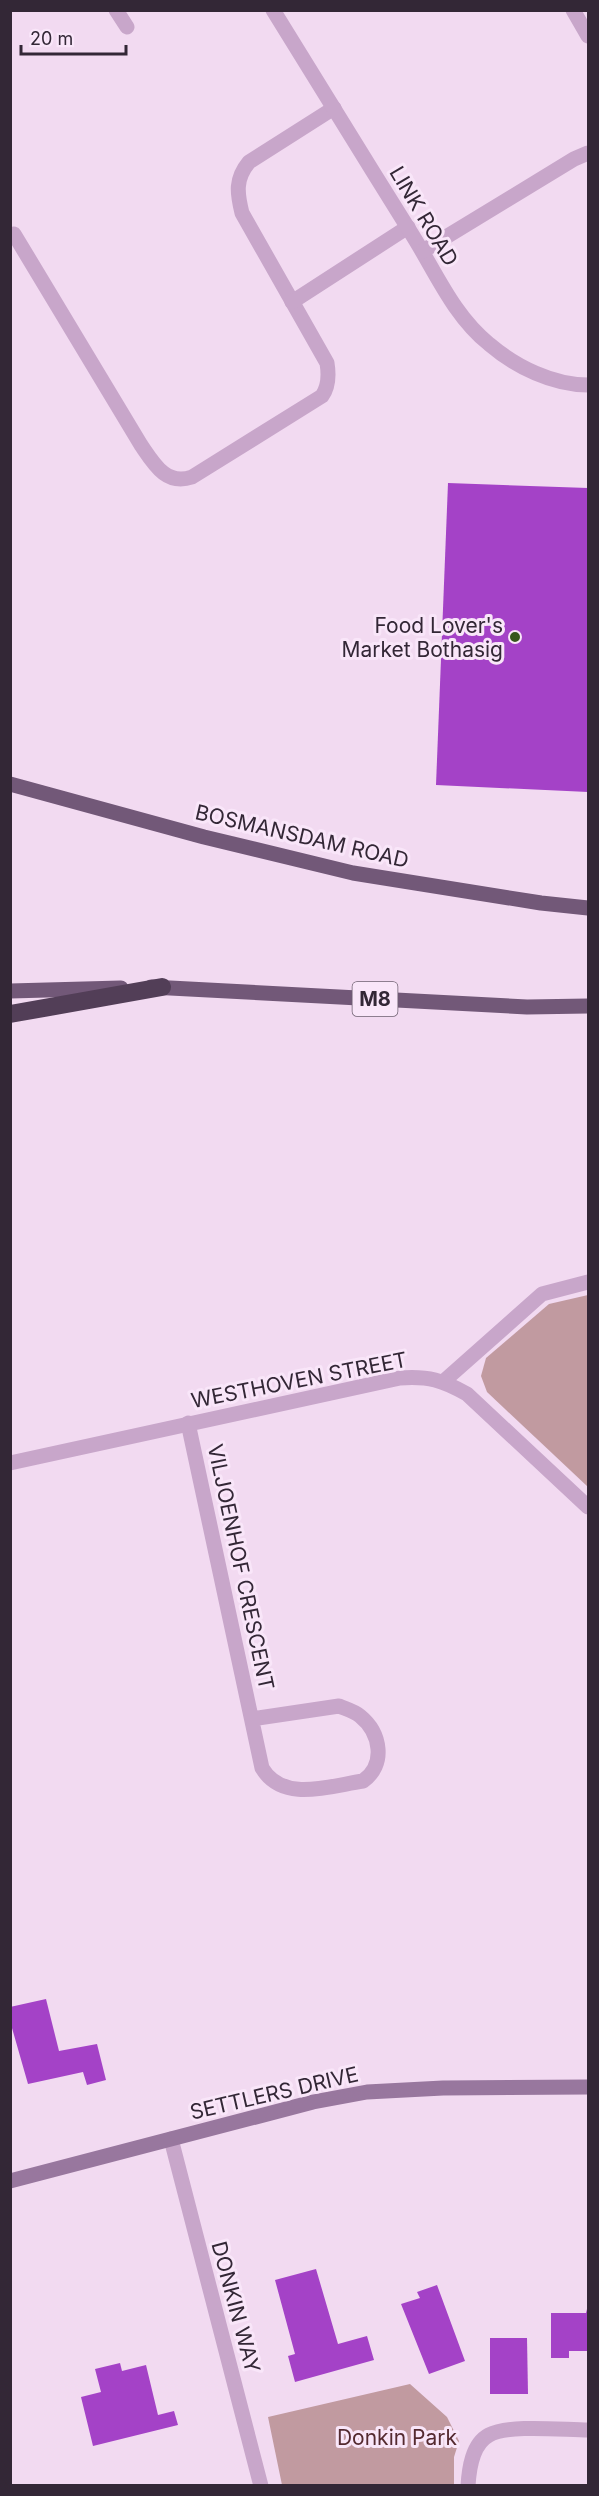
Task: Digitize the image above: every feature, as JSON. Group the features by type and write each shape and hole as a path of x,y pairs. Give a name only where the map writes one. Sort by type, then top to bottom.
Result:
{"highway":[{"path":"10,1014 162,987"}],"main road":[{"name":"BOSMANSDAM ROAD","path":"10,784 204,837 353,873 530,902 588,908"},
{"name":"M8","path":"10,991 162,987 527,1007 588,1006"}],"street":[{"path":"116,10 127,27"},
{"name":"LINK ROAD","path":"273,10 423,251 451,301 488,344 529,370 552,379 576,385 588,385"},
{"path":"573,10 588,36"},
{"path":"14,234 141,446 160,472 171,479 182,481 322,396 326,390 327,363 242,213 237,193 243,169 249,162 333,108"},
{"path":"423,251 574,159 588,153"},
{"path":"292,302 408,227"},
{"path":"444,1381 542,1294 588,1282"},
{"name":"WESTHOVEN STREET","path":"10,1463 400,1378 423,1377 444,1381 467,1394 588,1507"},
{"name":"VILJOENHOF CRESCENT","path":"188,1423 262,1768 268,1777 282,1787 297,1790 363,1781 371,1776 376,1767 380,1751 377,1743 365,1722 351,1710 339,1706 252,1719"},
{"name":"SETTLERS DRIVE","path":"10,2181 313,2102 367,2092 443,2088 588,2087"},
{"name":"DONKIN WAY","path":"171,2139 261,2486"},
{"path":"468,2486 472,2459 477,2447 488,2435 508,2430 588,2430"}],"green space":[{"path":"588,1295 588,1487 487,1392 481,1376 486,1358 549,1304"},
{"name":"Donkin Park","path":"410,2384 447,2417 459,2441 454,2457 454,2485 282,2485 268,2417"}],"building":[{"name":"Food Lover's Market Bothasig","path":"448,483 588,488 588,792 436,785"},
{"path":"46,1999 59,2051 97,2044 106,2080 87,2085 83,2072 28,2084 10,2021 10,2007"},
{"path":"316,2269 338,2344 367,2336 374,2360 295,2382 288,2356 295,2354 275,2280"},
{"path":"437,2285 465,2361 429,2374 401,2304 420,2298 417,2292"},
{"path":"587,2309 588,2351 569,2351 569,2358 551,2358 551,2313 586,2313"},
{"path":"490,2338 527,2338 528,2394 490,2394"},
{"path":"120,2363 122,2371 146,2365 158,2415 174,2411 178,2425 93,2446 81,2397 101,2392 95,2369"}],"place":[{"name":"Food Lover's Market Bothasig","path":"515,637"}]}
